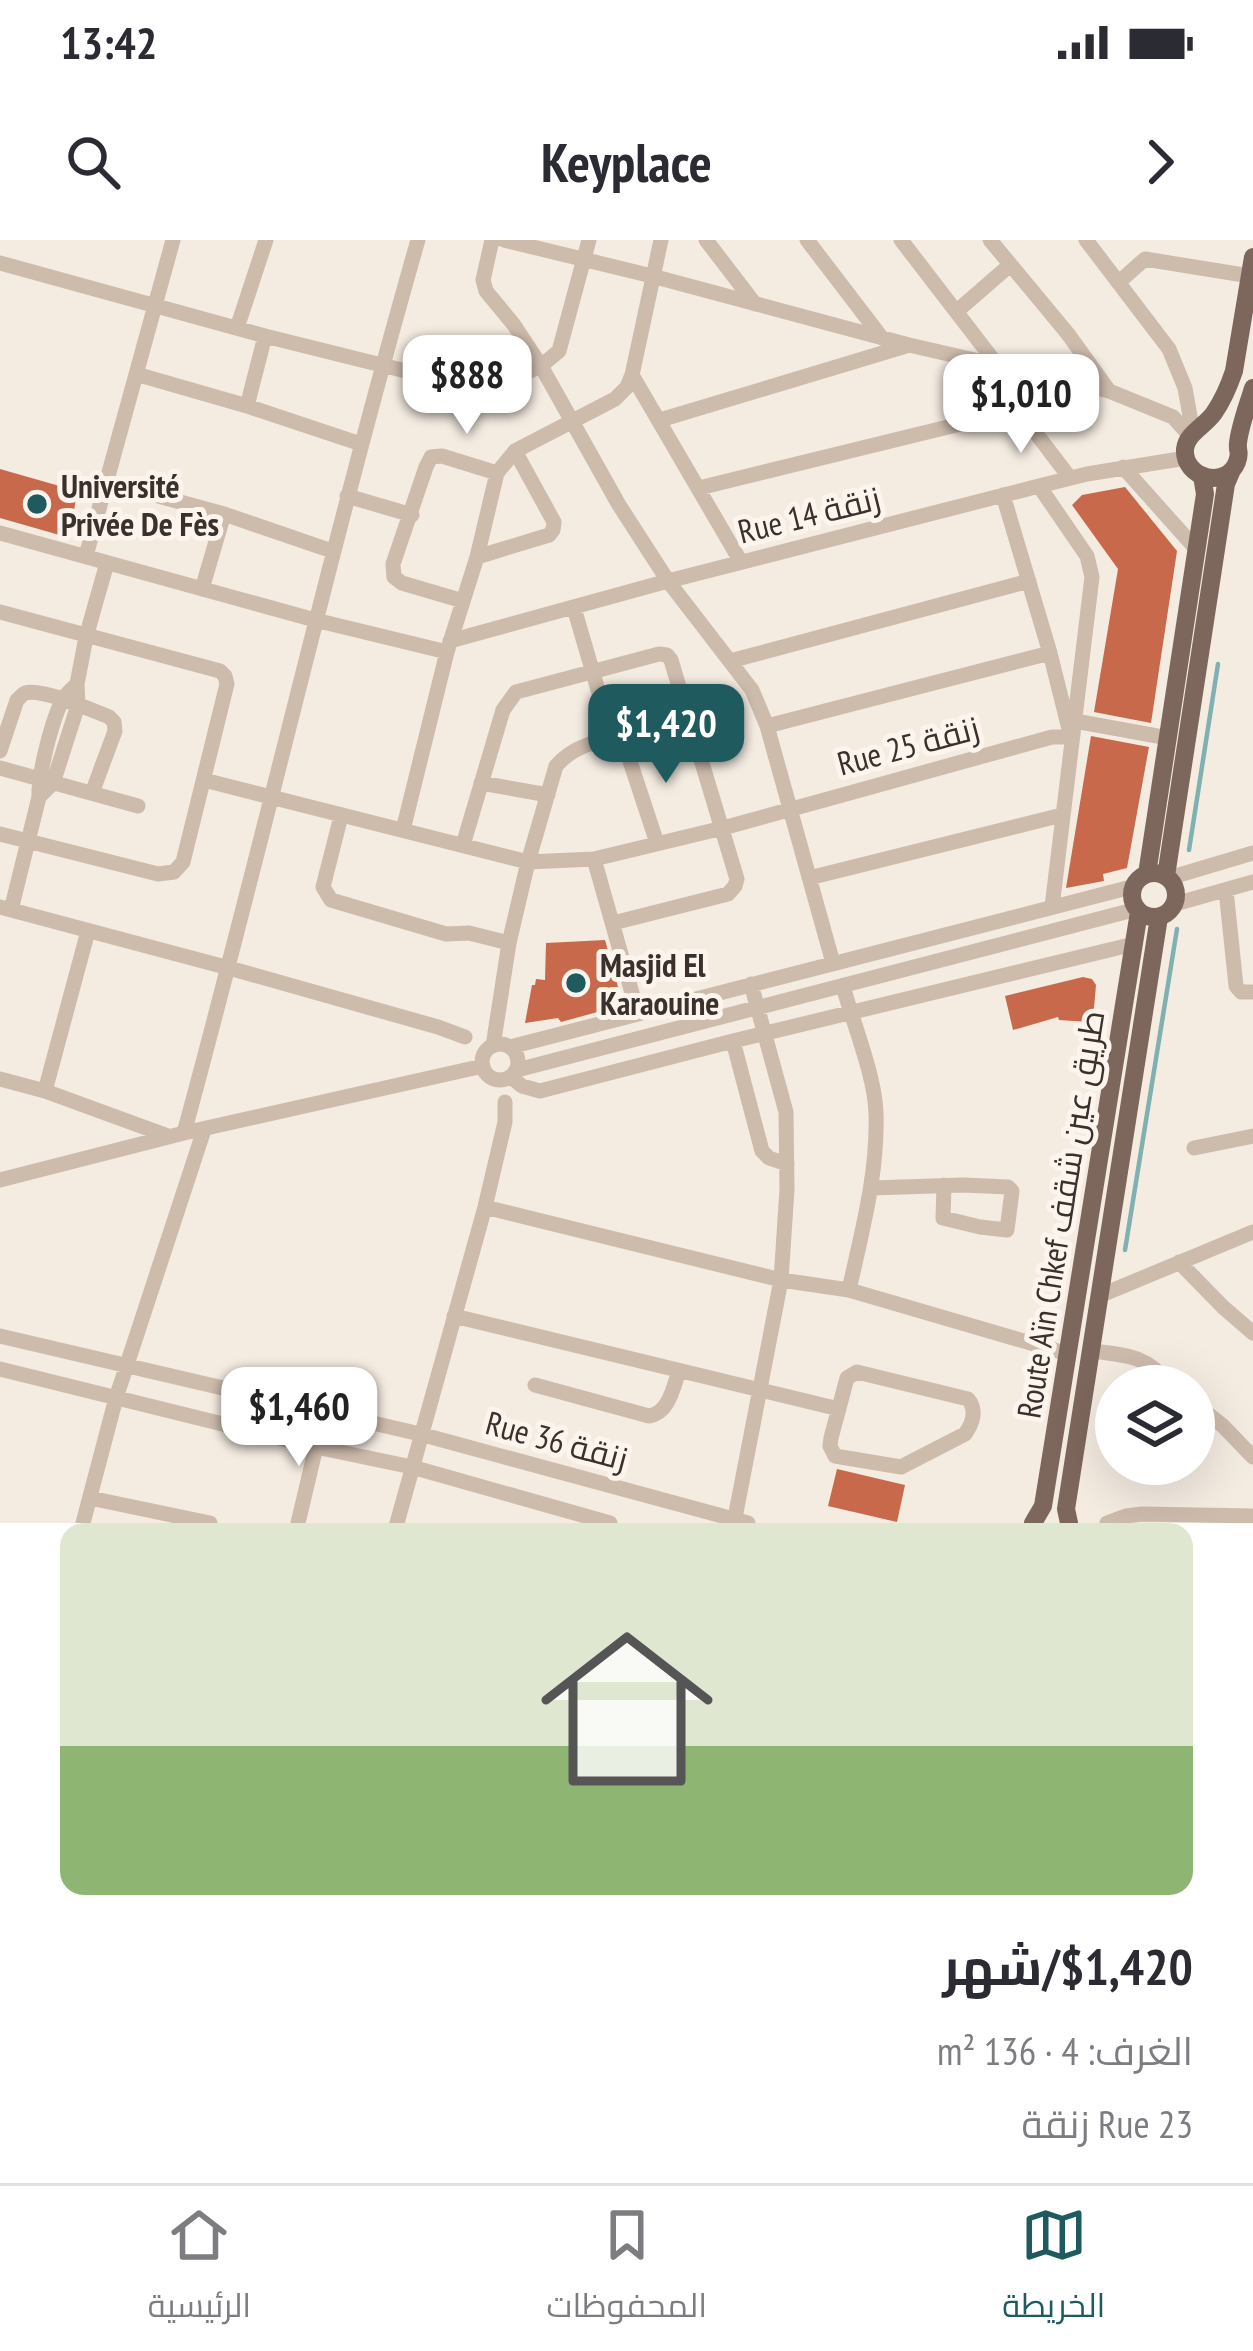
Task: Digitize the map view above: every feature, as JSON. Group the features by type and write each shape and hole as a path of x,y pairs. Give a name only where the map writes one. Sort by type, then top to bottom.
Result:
{"main road":[{"path":"1241,456 1216,478 1202,476 1186,458 1186,444 1221,403 1234,370 1251,266"},
{"path":"1154,878 1176,889 1172,910 1145,913 1132,897 1154,878 1226,484 1241,456 1253,388"},
{"path":"1196,432 1221,426 1233,435 1241,456"},
{"path":"1154,878 1168,738 1205,494 1202,476"},
{"name":"Route Aïn Chkef طريق عين شقف","path":"1033,1523 1043,1506 1134,944 1145,913"},
{"name":"Route Aïn Chkef طريق عين شقف","path":"1069,1523 1066,1509 1099,1296 1145,913"}],"street":[{"path":"86,556 173,240"},
{"path":"237,328 266,240"},
{"path":"177,1135 230,968 332,551 418,240"},
{"path":"492,240 483,280 486,291 541,366 619,506 668,581 752,690 833,963"},
{"path":"504,240 909,345 1108,391 1173,417 1196,432"},
{"path":"0,263 474,388 497,386 541,366 563,345 589,240"},
{"path":"403,830 497,473 515,452 615,399 627,387 661,240"},
{"path":"706,240 755,304"},
{"path":"807,240 882,338"},
{"path":"902,240 998,366"},
{"path":"990,240 1108,391"},
{"path":"1086,240 1168,349 1185,388 1196,432"},
{"path":"1147,240 1156,259"},
{"path":"1119,282 1145,259 1251,266"},
{"path":"957,311 1010,265"},
{"path":"247,406 265,336"},
{"path":"660,421 909,345"},
{"path":"136,374 361,444"},
{"path":"699,488 998,416 1009,409 1026,374"},
{"path":"632,375 741,562"},
{"path":"1012,403 1070,478"},
{"path":"477,557 553,530 554,522 515,452"},
{"path":"463,601 402,584 394,577 393,564 431,458 442,456 497,473"},
{"name":"Rue 14 زنقة","path":"0,533 315,620 448,647 741,562 1070,478 1186,458"},
{"path":"1123,467 1197,550"},
{"path":"106,482 224,514 332,551"},
{"path":"1039,486 1092,568 1052,907"},
{"path":"1004,495 1073,729"},
{"path":"347,496 412,515"},
{"path":"202,589 224,514"},
{"path":"107,563 77,684 5,909 465,1037 522,1087 540,1091 1134,944"},
{"path":"730,661 1029,581"},
{"path":"574,608 612,738"},
{"path":"0,612 220,671 227,684 183,862 174,872 158,874 0,834"},
{"path":"766,726 1050,653"},
{"path":"464,844 503,710 516,692 667,655 737,879 728,894 613,923"},
{"path":"0,752 23,694 31,692 109,717 115,731 92,793"},
{"path":"1073,729 1168,738"},
{"name":"Rue 25 زنقة","path":"204,780 528,862 594,859 723,828 1073,729"},
{"path":"397,1523 505,1122 499,1063 509,943 556,766 564,756 612,738 623,740 657,843"},
{"path":"0,768 43,787 92,793 138,806"},
{"path":"481,783 548,795"},
{"path":"809,878 1062,815"},
{"path":"341,816 323,887 331,900 446,934 469,933 509,943"},
{"path":"499,1063 638,1014 1253,854"},
{"path":"594,859 638,1014"},
{"path":"1175,904 1253,882"},
{"path":"1226,890 1236,986 1241,992 1253,992"},
{"path":"0,1180 177,1135 758,1008 1145,913"},
{"path":"45,1091 88,931"},
{"path":"739,1522 781,1280 788,1164 786,1112 751,984"},
{"path":"843,986 876,1112 872,1188 849,1290"},
{"path":"733,1041 762,1151 788,1164"},
{"path":"0,1078 177,1135"},
{"path":"83,1523 116,1398 204,1130"},
{"path":"1194,1148 1253,1136"},
{"path":"872,1188 944,1185 1010,1188 1007,1230 944,1218 944,1185"},
{"path":"485,1208 781,1280 849,1290 1068,1354"},
{"path":"1099,1296 1253,1232"},
{"path":"1179,1262 1249,1325"},
{"path":"454,1316 839,1409"},
{"name":"Rue 36 زنقة","path":"0,1336 420,1434 739,1522"},
{"path":"1090,1352 1118,1354 1153,1365"},
{"name":"Rue 36 زنقة","path":"0,1369 412,1467 610,1523"},
{"path":"535,1385 649,1416 664,1408 679,1371"},
{"path":"856,1372 968,1399 974,1418 965,1434 892,1468 831,1452 839,1409 847,1378 856,1372"},
{"path":"1215,1420 1253,1456"},
{"path":"298,1523 316,1447"},
{"path":"90,1498 209,1523"},
{"path":"1107,1523 1142,1514 1253,1516"}],"building":[{"name":"Université Privée De Fès","path":"0,469 77,491 70,538 0,518"},
{"path":"1125,487 1177,551 1151,723 1094,712 1118,569 1072,505 1082,495"},
{"path":"1091,736 1149,747 1127,868 1103,874 1104,881 1066,888"},
{"name":"Masjid El Karaouine","path":"605,940 623,1005 561,1022 558,1018 525,1023 532,985 536,979 545,980 546,943"},
{"path":"1083,977 1096,985 1093,1019 1058,1017 1013,1030 1005,996"},
{"path":"837,1469 905,1485 897,1522 828,1506"}],"waterway":[{"path":"1189,850 1218,664"},
{"path":"1125,1250 1177,929"}],"place":[{"name":"Université Privée De Fès","path":"37,504"},
{"name":"Masjid El Karaouine","path":"576,983"}]}
